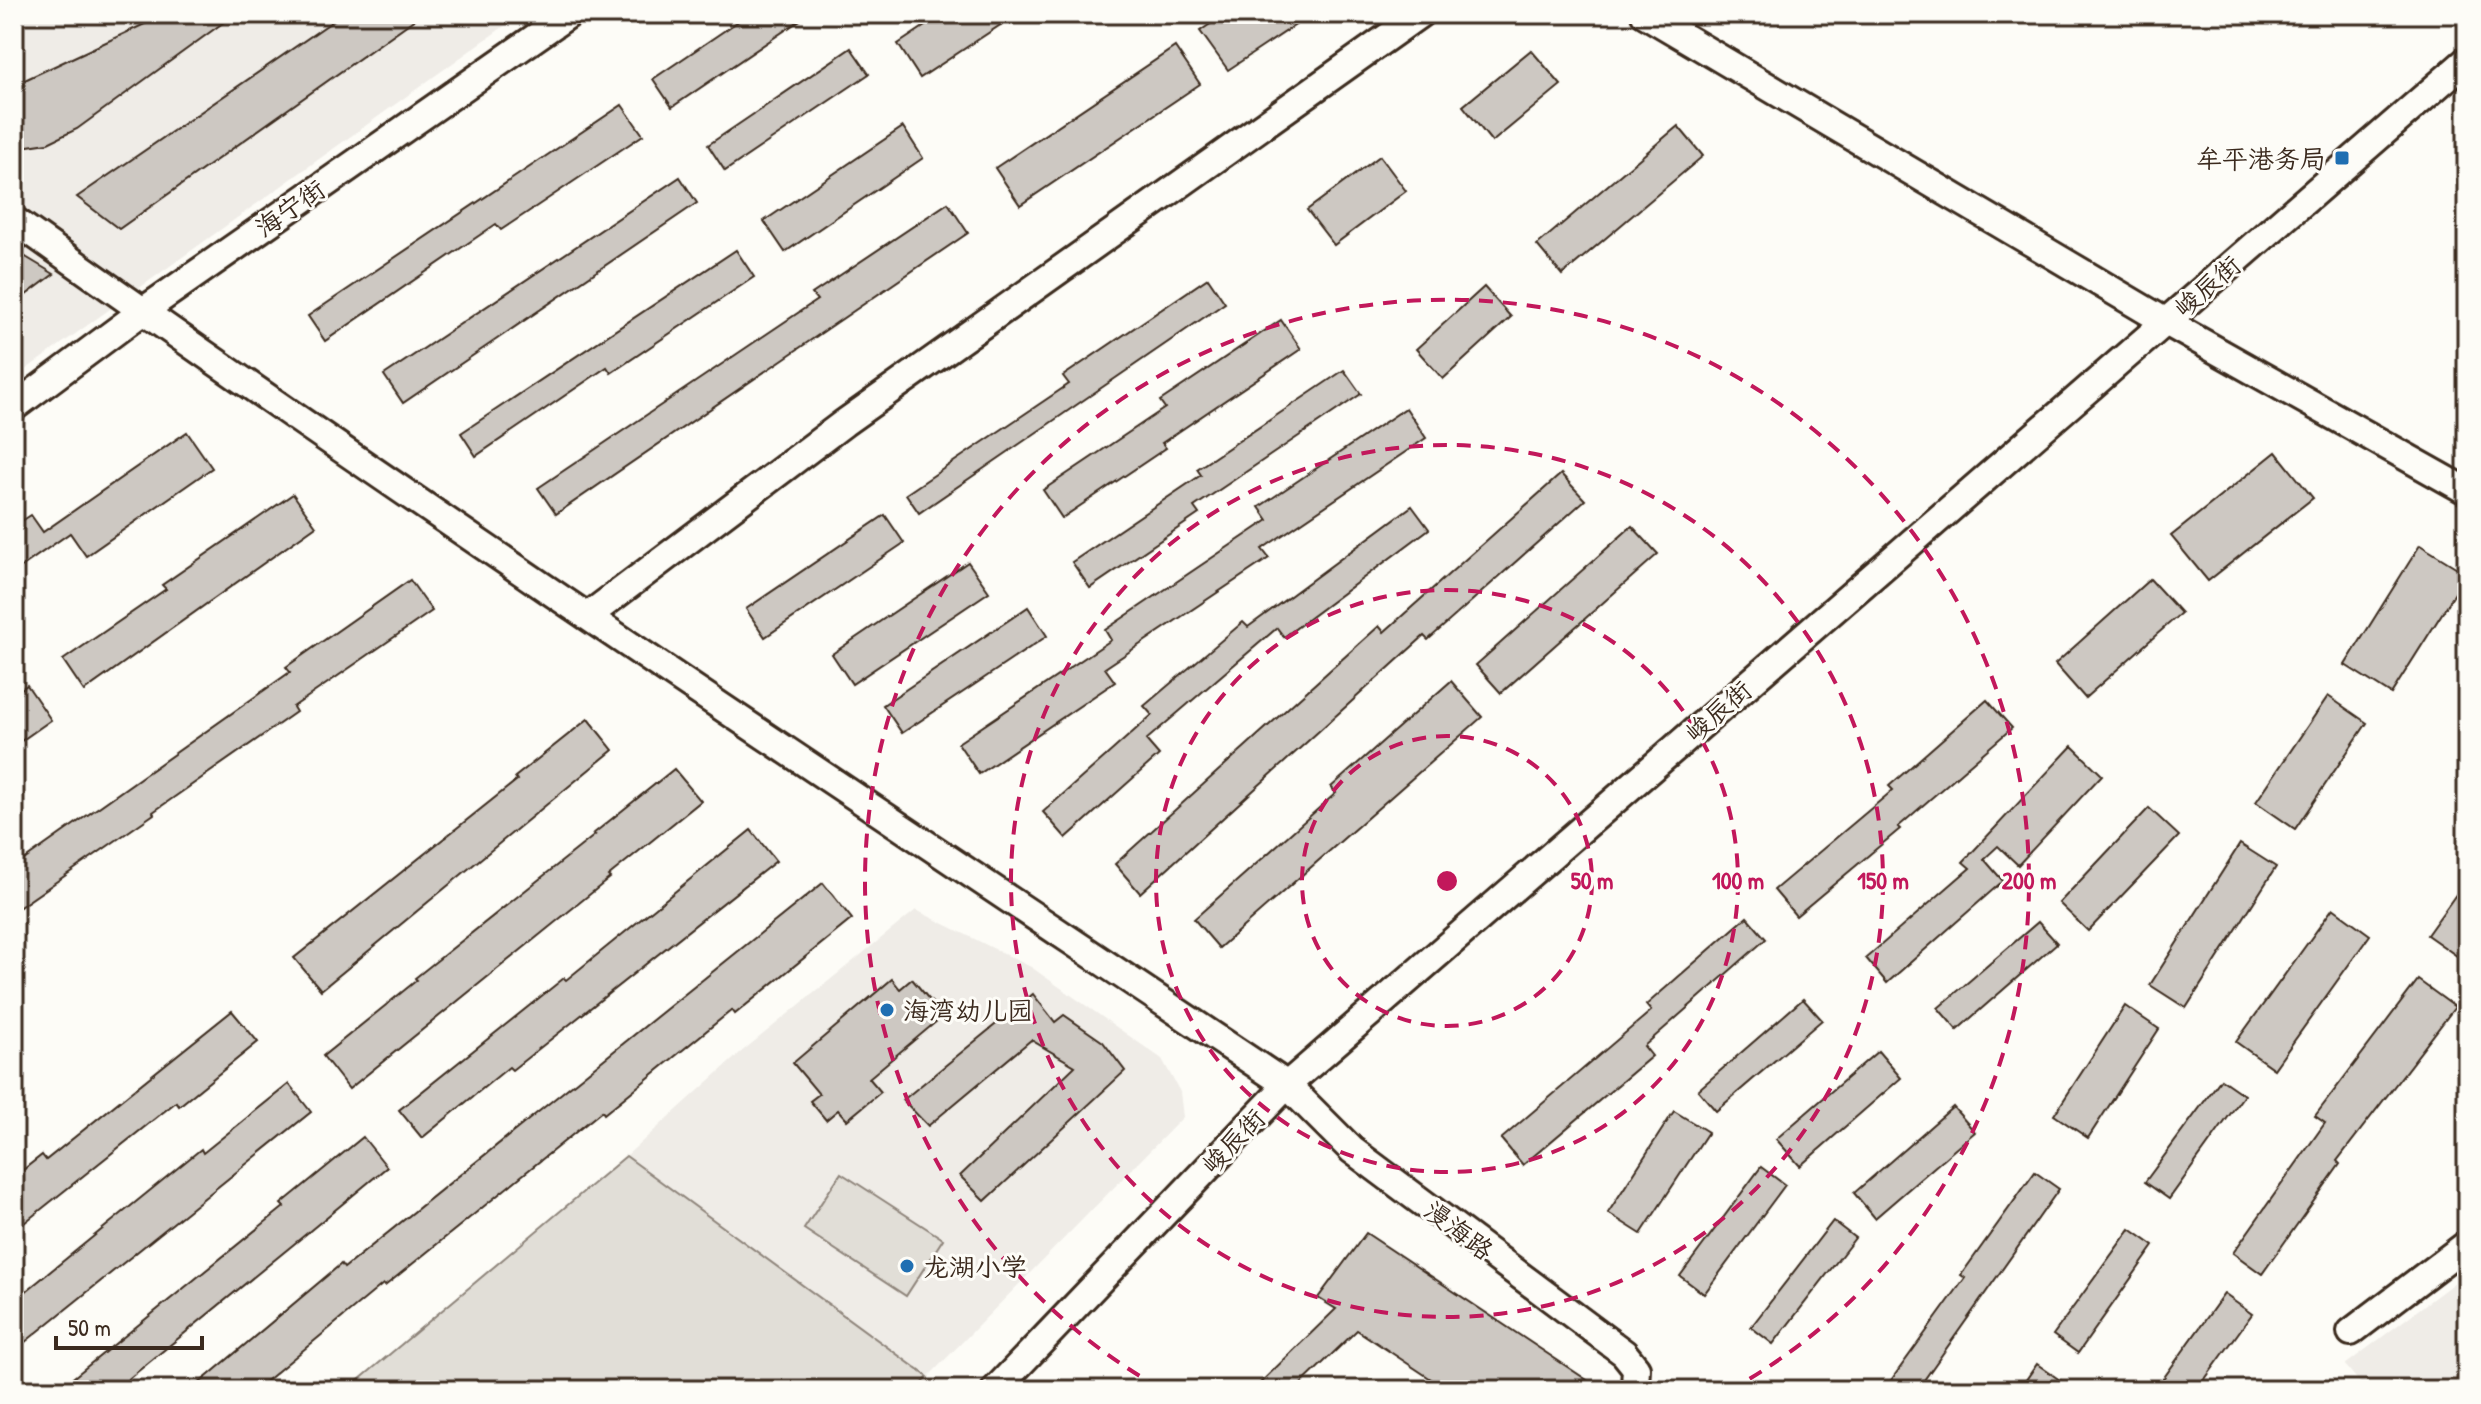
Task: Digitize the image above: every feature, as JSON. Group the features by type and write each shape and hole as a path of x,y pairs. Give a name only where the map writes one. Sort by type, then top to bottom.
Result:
{"street":[{"name":"海宁街","path":"14,407 143,311 569,14"},
{"path":"588,616 844,423 1420,14"},
{"path":"1645,14 2166,322 2467,491"},
{"name":"峻辰街","path":"995,1390 1287,1085 2467,60"},
{"name":"漫海路","path":"14,220 588,616 1287,1085 1352,1150 1624,1353 1634,1379"},
{"path":"2351,1332 2467,1244"}],"shaded area":[{"path":"16,14 521,14 14,378"},
{"name":"龙湖小学","path":"916,910 1031,967 1162,1059 1180,1092 1183,1117 928,1377 626,1156 740,1053"},
{"path":"626,1156 928,1377 917,1390 347,1390"},
{"path":"841,1173 943,1239 906,1296 804,1229"},
{"path":"2467,1273 2467,1390 2366,1390 2345,1365"}],"building":[{"path":"166,14 235,14 77,129 48,143 14,148 14,85"},
{"path":"343,14 422,14 119,229 77,197"},
{"path":"749,14 809,14 672,107 653,79"},
{"path":"943,14 1017,14 920,78 898,44"},
{"path":"1225,14 1312,14 1228,70 1200,31"},
{"path":"1175,47 1200,84 1020,205 995,168"},
{"path":"851,48 869,74 725,171 708,145"},
{"path":"1531,50 1561,85 1492,142 1463,106"},
{"path":"622,105 643,135 501,230 496,224 325,341 308,316"},
{"path":"1678,126 1703,156 1562,275 1537,245"},
{"path":"903,127 923,158 785,252 764,221"},
{"path":"1380,156 1406,191 1334,245 1307,210"},
{"path":"680,177 697,203 403,403 384,375"},
{"path":"948,203 968,233 556,514 538,488 817,300 812,294"},
{"path":"14,250 54,274 14,304"},
{"path":"736,250 754,277 611,373 607,367 476,456 461,433"},
{"path":"1208,278 1225,303 919,513 906,494 1069,384 1063,376"},
{"path":"1484,287 1511,317 1443,379 1416,349"},
{"path":"1281,320 1301,349 1162,443 1166,448 1062,518 1043,490 1165,408 1160,401"},
{"path":"1344,370 1361,394 1194,507 1199,514 1090,588 1072,562 1201,475 1197,469"},
{"path":"1406,408 1426,438 1262,549 1269,558 1105,668 1115,682 979,774 958,743 1111,640 1105,630 1268,520 1259,507"},
{"path":"187,432 212,468 86,556 70,533 14,572 14,526 31,515 43,532"},
{"path":"2276,452 2313,498 2208,581 2171,536"},
{"path":"1561,474 1585,500 1428,640 1424,636 1140,893 1115,864 1379,626 1384,632"},
{"path":"293,494 316,526 84,691 63,660 166,589 162,585"},
{"path":"1412,506 1429,529 1284,637 1277,628 1146,740 1159,755 1066,838 1043,812 1152,715 1144,706 1243,622 1248,627"},
{"path":"885,515 904,543 765,637 746,609"},
{"path":"1632,526 1658,554 1501,693 1476,665"},
{"path":"2420,545 2467,574 2391,694 2345,665"},
{"path":"968,562 989,592 852,684 832,654"},
{"path":"2150,579 2181,613 2085,698 2055,664"},
{"path":"410,580 432,611 293,707 296,712 14,911 14,867 290,672 286,667"},
{"path":"1028,607 1047,636 902,733 883,705"},
{"path":"1451,681 1482,717 1219,948 1194,919 1336,793 1331,787"},
{"path":"27,685 51,720 14,746 14,694"},
{"path":"2328,696 2367,723 2295,829 2256,802"},
{"path":"1987,700 2012,728 1898,827 1900,829 1796,916 1774,890 1893,790 1889,786"},
{"path":"588,719 613,750 321,990 294,958 517,780 515,777"},
{"path":"2072,746 2102,775 2018,865 1998,846 1984,859 2003,881 1887,983 1866,958 1970,868 1963,862"},
{"path":"674,769 701,801 349,1089 323,1056"},
{"path":"2149,808 2179,836 2088,931 2059,903"},
{"path":"751,830 776,861 422,1138 399,1110"},
{"path":"2240,844 2276,867 2186,1008 2150,985"},
{"path":"2467,879 2467,963 2427,935"},
{"path":"823,883 852,919 735,1014 732,1010 604,1114 602,1111 385,1286 383,1284 255,1390 191,1390 341,1264 344,1268"},
{"path":"2333,908 2370,935 2274,1069 2236,1042"},
{"path":"1747,917 1766,939 1644,1046 1652,1056 1523,1165 1501,1139 1651,1011 1646,1005"},
{"path":"2038,922 2057,943 1957,1030 1938,1008"},
{"path":"892,979 900,989 912,979 943,1016 869,1078 881,1092 847,1120 838,1110 826,1120 810,1101 819,1094 793,1063"},
{"path":"2418,980 2455,1007 2337,1161 2340,1164 2262,1274 2233,1253 2325,1123 2315,1116"},
{"path":"1033,994 1055,1022 1064,1015 1103,1042 1125,1071 985,1201 960,1176 1075,1066 1031,1040 928,1126 903,1100"},
{"path":"1803,999 1822,1020 1716,1111 1698,1090"},
{"path":"2125,1006 2159,1029 2088,1138 2054,1115"},
{"path":"232,1011 258,1042 179,1106 176,1102 14,1231 14,1177 42,1155 46,1160"},
{"path":"1878,1051 1901,1078 1800,1166 1776,1139"},
{"path":"2221,1079 2244,1095 2169,1199 2145,1182"},
{"path":"289,1084 311,1112 14,1351 14,1301 201,1149 203,1153"},
{"path":"1953,1107 1975,1132 1875,1218 1854,1193"},
{"path":"1674,1111 1708,1132 1641,1234 1608,1213"},
{"path":"363,1137 387,1167 115,1390 58,1390 284,1207 281,1204"},
{"path":"1761,1167 1785,1185 1704,1294 1680,1276"},
{"path":"2035,1172 2059,1189 1917,1390 1884,1390 1965,1278 1961,1275"},
{"path":"1833,1221 1855,1238 1773,1344 1751,1327"},
{"path":"2130,1229 2154,1246 2078,1353 2053,1335"},
{"path":"1366,1233 1587,1380 1580,1390 1429,1390 1434,1381 1357,1330 1295,1390 1253,1390 1336,1309 1318,1298"},
{"path":"2224,1294 2252,1314 2197,1390 2155,1390"},
{"path":"2037,1364 2074,1390 2019,1390"}],"place":[{"name":"牟平港务局","path":"2342,158"},
{"name":"海湾幼儿园","path":"887,1010"},
{"name":"龙湖小学","path":"907,1266"}]}
